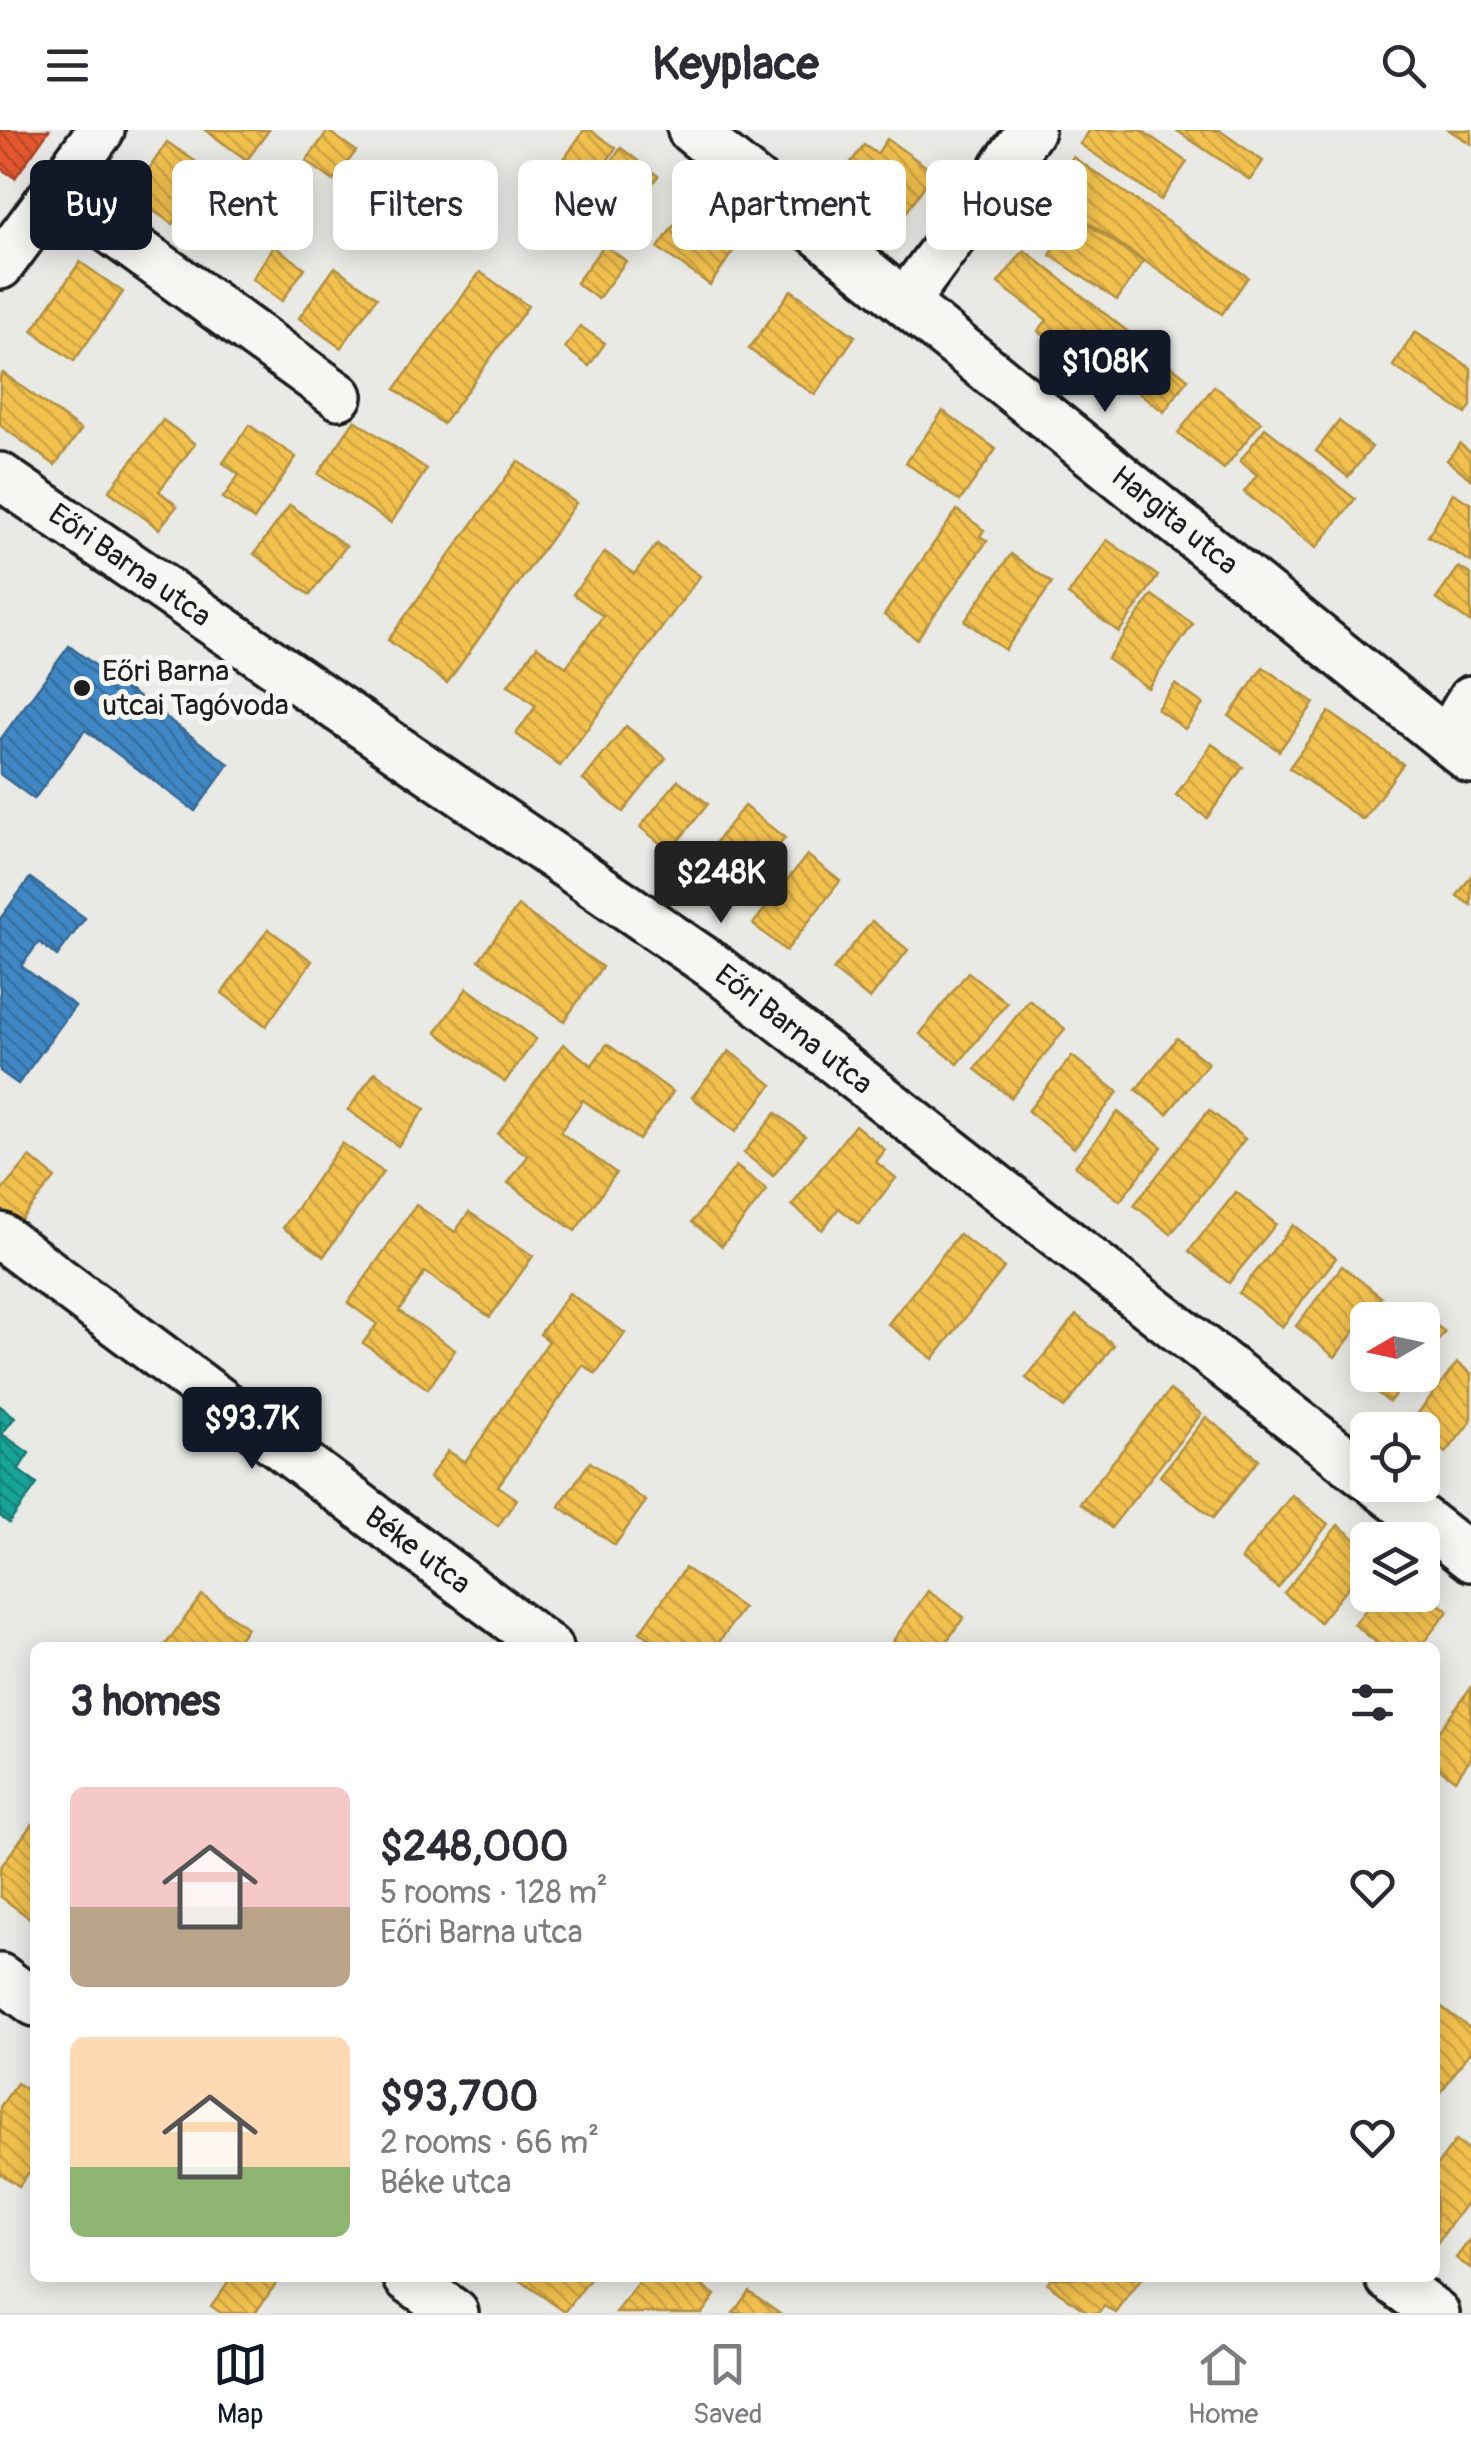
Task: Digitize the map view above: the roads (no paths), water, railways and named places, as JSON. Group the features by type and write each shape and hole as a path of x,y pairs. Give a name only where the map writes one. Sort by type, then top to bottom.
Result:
{"street":[{"path":"79,160 101,130"},
{"name":"Hargita utca","path":"691,130 1459,750"},
{"path":"906,302 1031,130"},
{"path":"0,266 30,226"},
{"path":"137,250 339,396"},
{"name":"Eőri Barna utca","path":"0,476 712,966 1350,1463"},
{"path":"1459,750 1471,699"},
{"name":"Béke utca","path":"0,1236 541,1642"},
{"path":"1400,1502 1471,1558"},
{"path":"0,1977 30,1999"},
{"path":"412,2282 455,2313"},
{"path":"1394,2282 1436,2313"}],"place":[{"name":"Eőri Barna utcai Tagóvoda","path":"82,688"}]}
